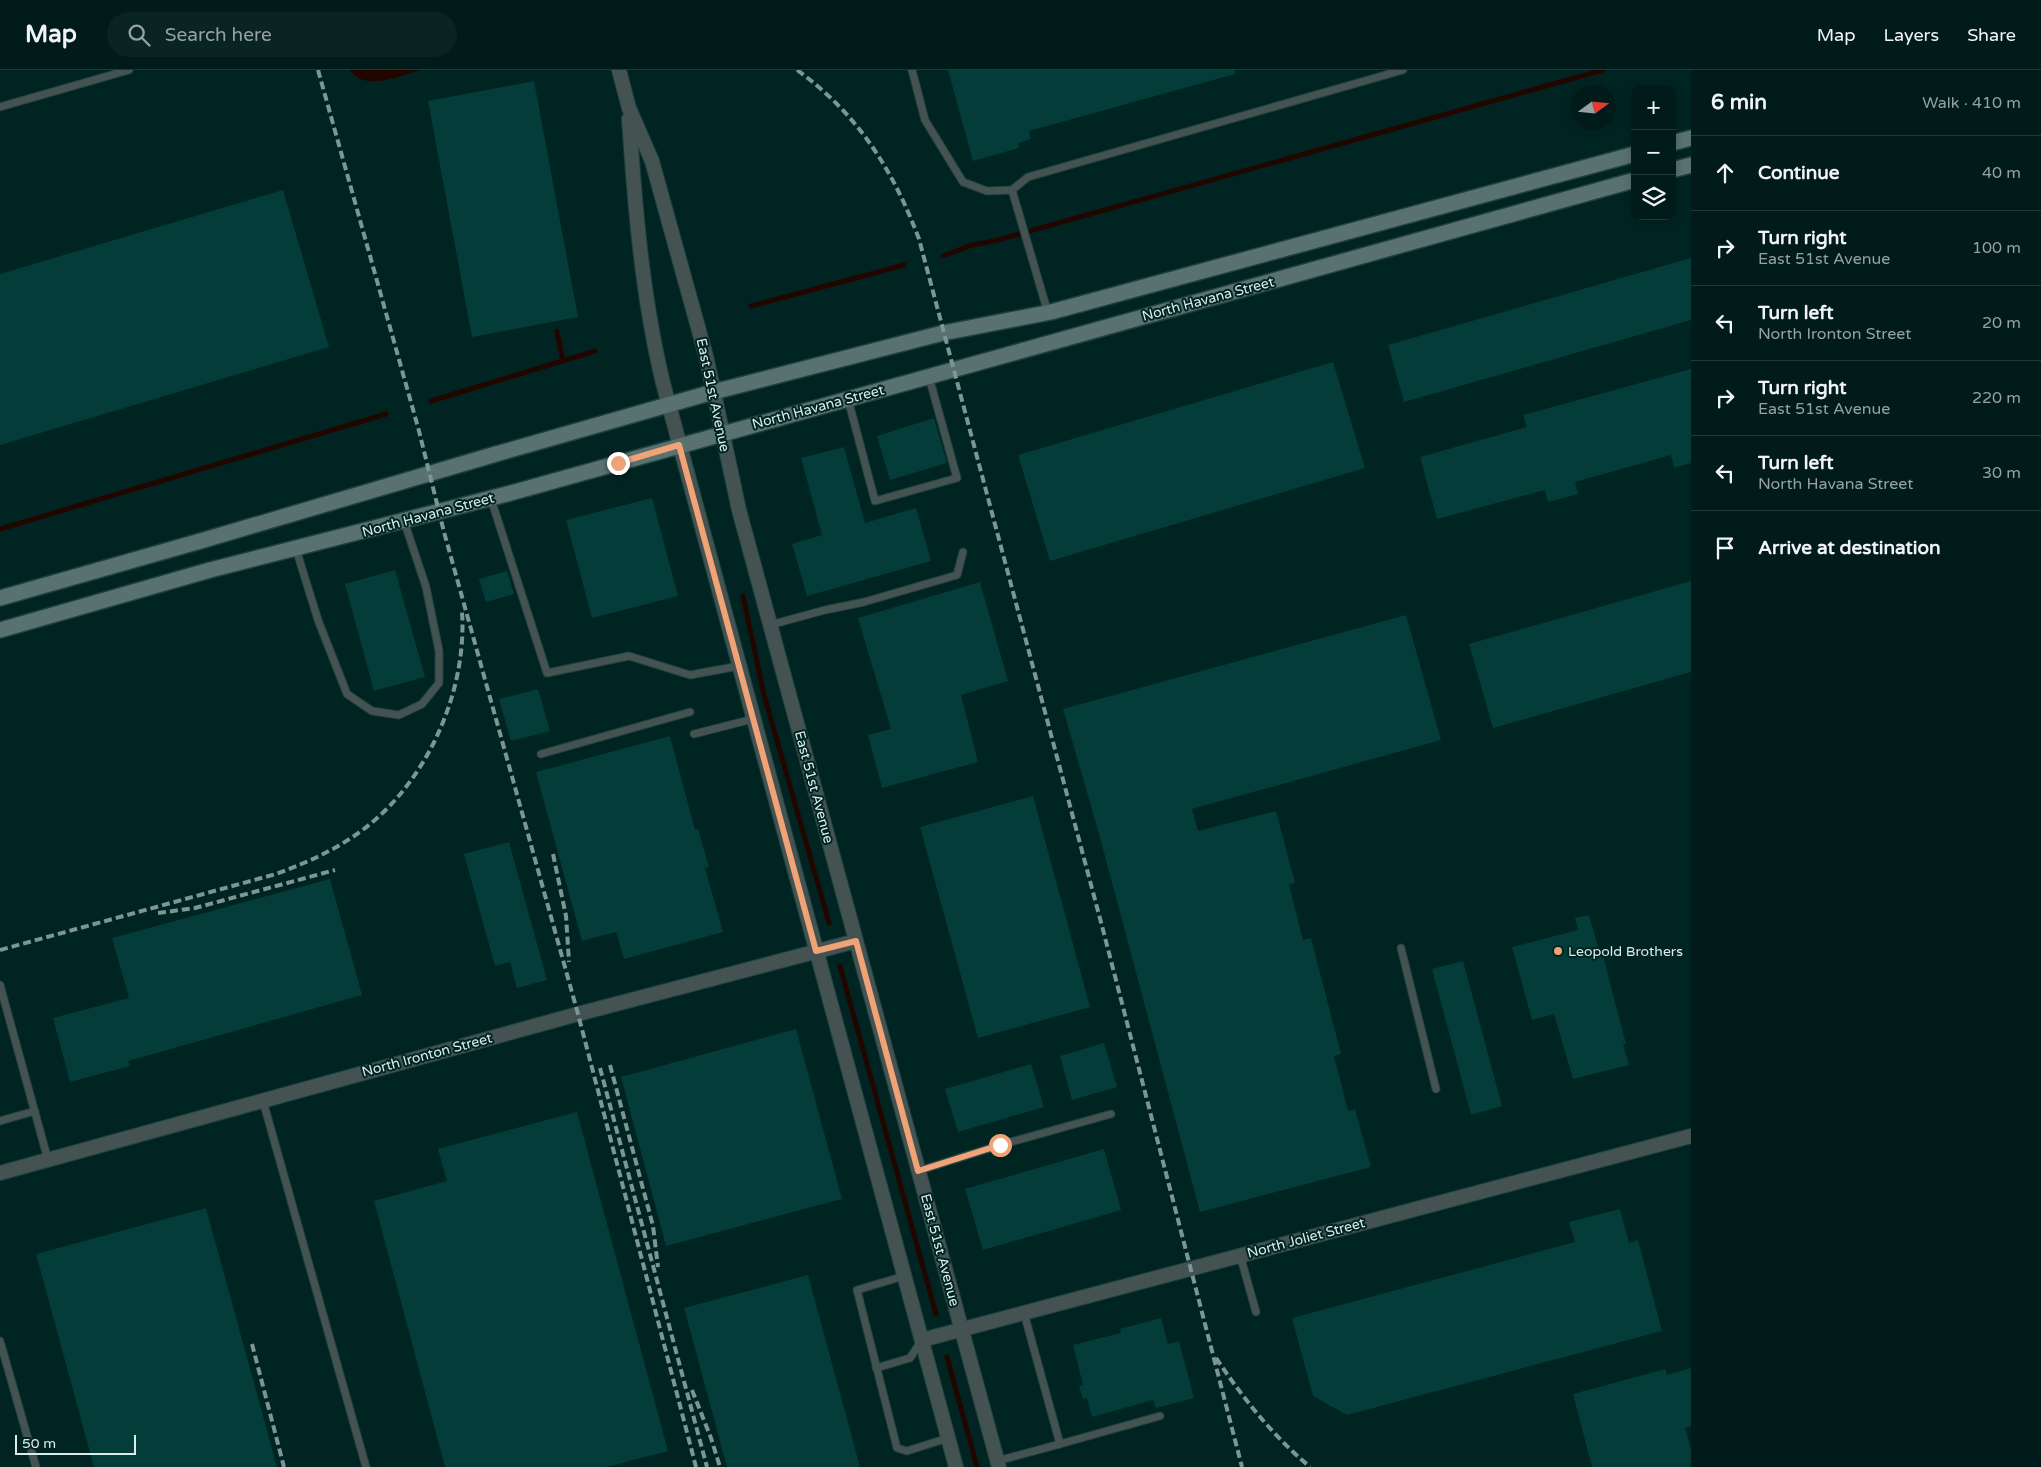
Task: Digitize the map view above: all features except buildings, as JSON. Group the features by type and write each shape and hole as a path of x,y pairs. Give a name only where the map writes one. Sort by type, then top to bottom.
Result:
{"main road":[{"path":"1676,142 1691,138"},
{"name":"North Havana Street","path":"0,598 713,392 943,333 1048,313 1631,155"},
{"path":"1676,169 1691,164"},
{"name":"North Havana Street","path":"0,630 210,570 491,499 679,445 1631,181"}],"street":[{"name":"East 51st Avenue","path":"619,70 629,108 652,161 706,356 739,510 998,1464"},
{"name":"East 51st Avenue","path":"629,108 634,206 651,324 669,405 956,1467"},
{"name":"North Ironton Street","path":"0,1173 578,1014 856,941"},
{"name":"North Joliet Street","path":"922,1340 1691,1136"}],"lane":[{"path":"0,107 129,70"},
{"path":"912,70 925,120 963,182 987,191 1012,190 1028,177 1403,70"},
{"path":"1012,190 1048,313"},
{"path":"848,399 876,501 957,478 929,377"},
{"path":"491,499 547,673 629,656 690,675 739,666"},
{"path":"296,549 318,620 347,694 372,711 399,715 422,704 438,683 439,675 439,650 426,587 404,522"},
{"path":"770,625 864,602 957,575 964,552"},
{"path":"541,754 690,712"},
{"path":"694,734 753,719"},
{"path":"1401,948 1436,1089"},
{"path":"0,985 48,1160"},
{"path":"263,1100 366,1467"},
{"path":"0,1121 35,1111"},
{"path":"918,1171 1000,1145 1111,1114"},
{"path":"1240,1255 1256,1312"},
{"path":"904,1276 856,1290 897,1448 907,1450 948,1438"},
{"path":"1024,1313 1060,1444"},
{"path":"0,1340 36,1467"},
{"path":"876,1368 910,1358 922,1340"},
{"path":"998,1464 1060,1444 1160,1416"}],"shaded area":[{"path":"350,70 420,70 393,78 373,81 356,77"}],"waterway":[{"path":"943,256 972,245 998,240 1603,70"},
{"path":"751,306 904,265"},
{"path":"557,331 563,361"},
{"path":"431,401 595,351"},
{"path":"0,529 386,414"},
{"path":"743,596 764,695 829,923"},
{"path":"840,966 936,1314"},
{"path":"947,1357 977,1467"}],"railway":[{"path":"318,70 419,431 444,532 578,1014 696,1467"},
{"path":"797,70 838,105 871,145 898,190 919,239 1102,926 1242,1467"},
{"path":"0,950 276,874 329,851 365,828 396,799 414,776 442,725 459,669 462,612"},
{"path":"553,854 566,916 569,962"},
{"path":"158,913 195,908 335,870"},
{"path":"610,1065 653,1226 658,1267"},
{"path":"600,1068 707,1467"},
{"path":"252,1344 284,1467"},
{"path":"1216,1358 1259,1416 1310,1467"},
{"path":"692,1390 720,1467"}],"place":[{"name":"Leopold Brothers","path":"1558,951"}],"route":[{"path":"618,463 679,445 816,951 856,941 918,1171 1000,1145"}]}
